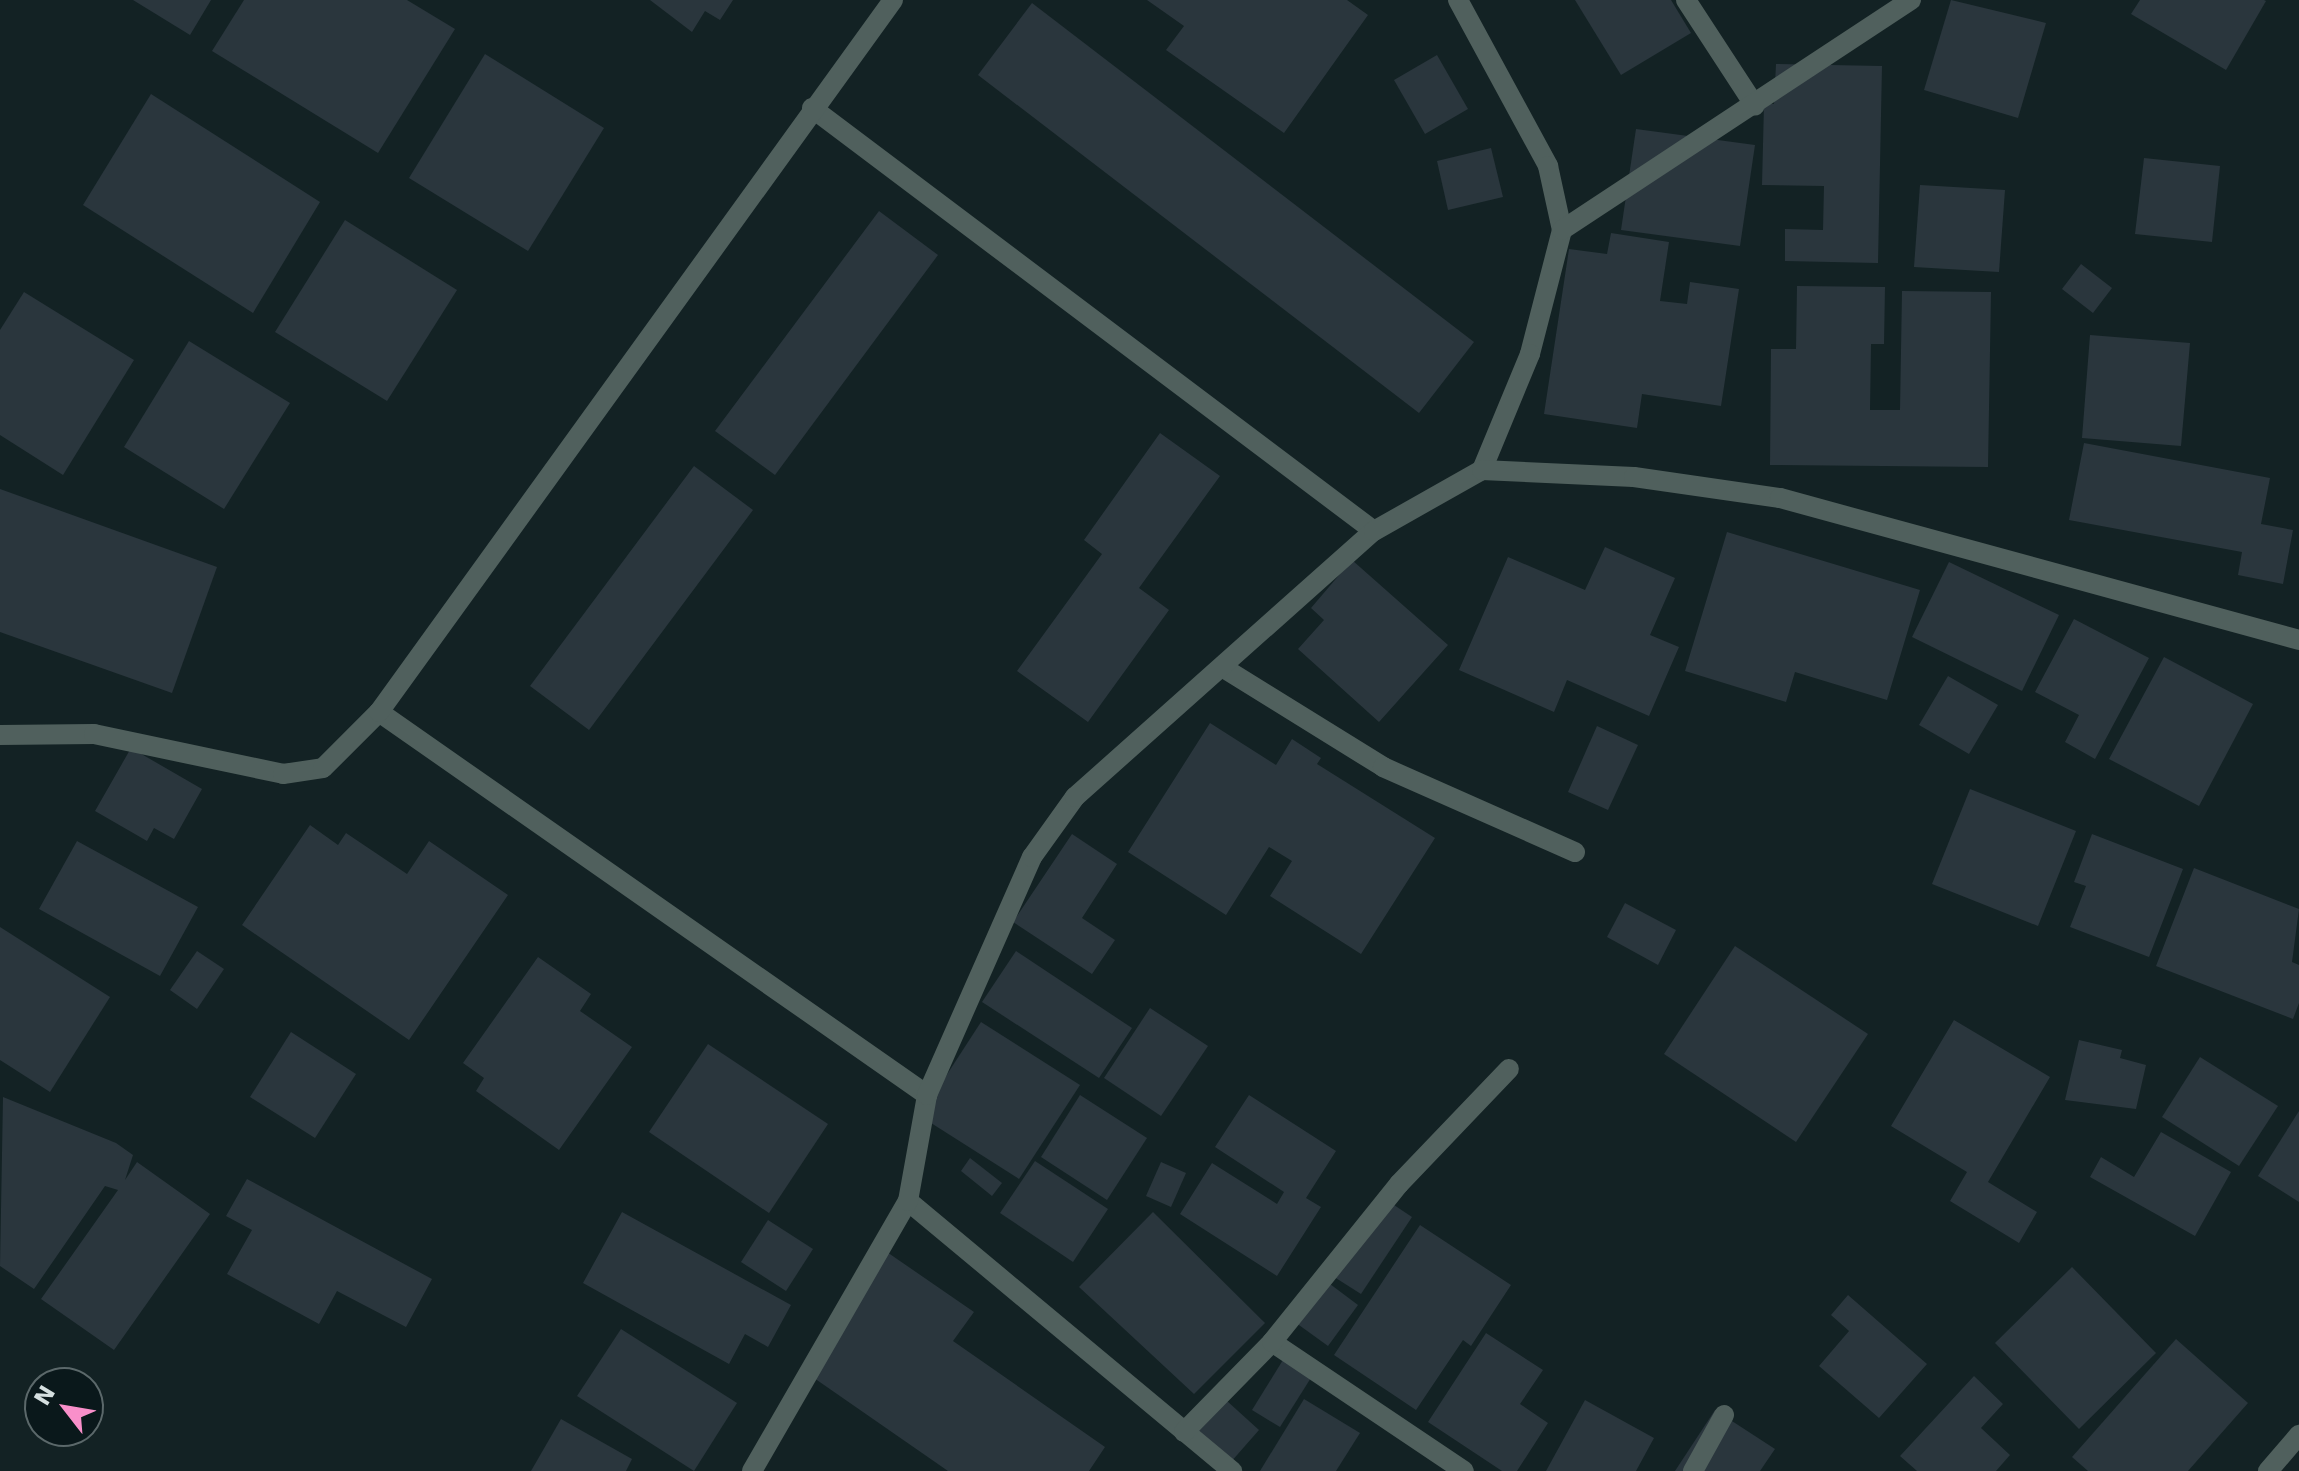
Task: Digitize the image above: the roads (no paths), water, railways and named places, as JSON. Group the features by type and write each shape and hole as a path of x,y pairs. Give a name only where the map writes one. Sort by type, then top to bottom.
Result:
{"street":[{"path":"0,735 94,734 283,774 323,768 379,712 812,108 893,0"},
{"path":"1458,0 1548,166 1562,230 1530,354 1482,470"},
{"path":"1686,0 1755,106"},
{"path":"1562,230 1755,106 1911,0"},
{"path":"812,108 1374,531"},
{"path":"752,1471 908,1201 927,1095 1032,857 1075,797 1374,531 1482,470 1634,477 1780,498 2299,640"},
{"path":"1222,667 1383,767 1575,852"},
{"path":"379,712 927,1095"},
{"path":"1184,1432 1272,1342 1399,1184 1509,1069"},
{"path":"908,1201 1232,1471"},
{"path":"1272,1342 1464,1471"},
{"path":"1693,1471 1724,1415"},
{"path":"2268,1471 2299,1435"}]}
